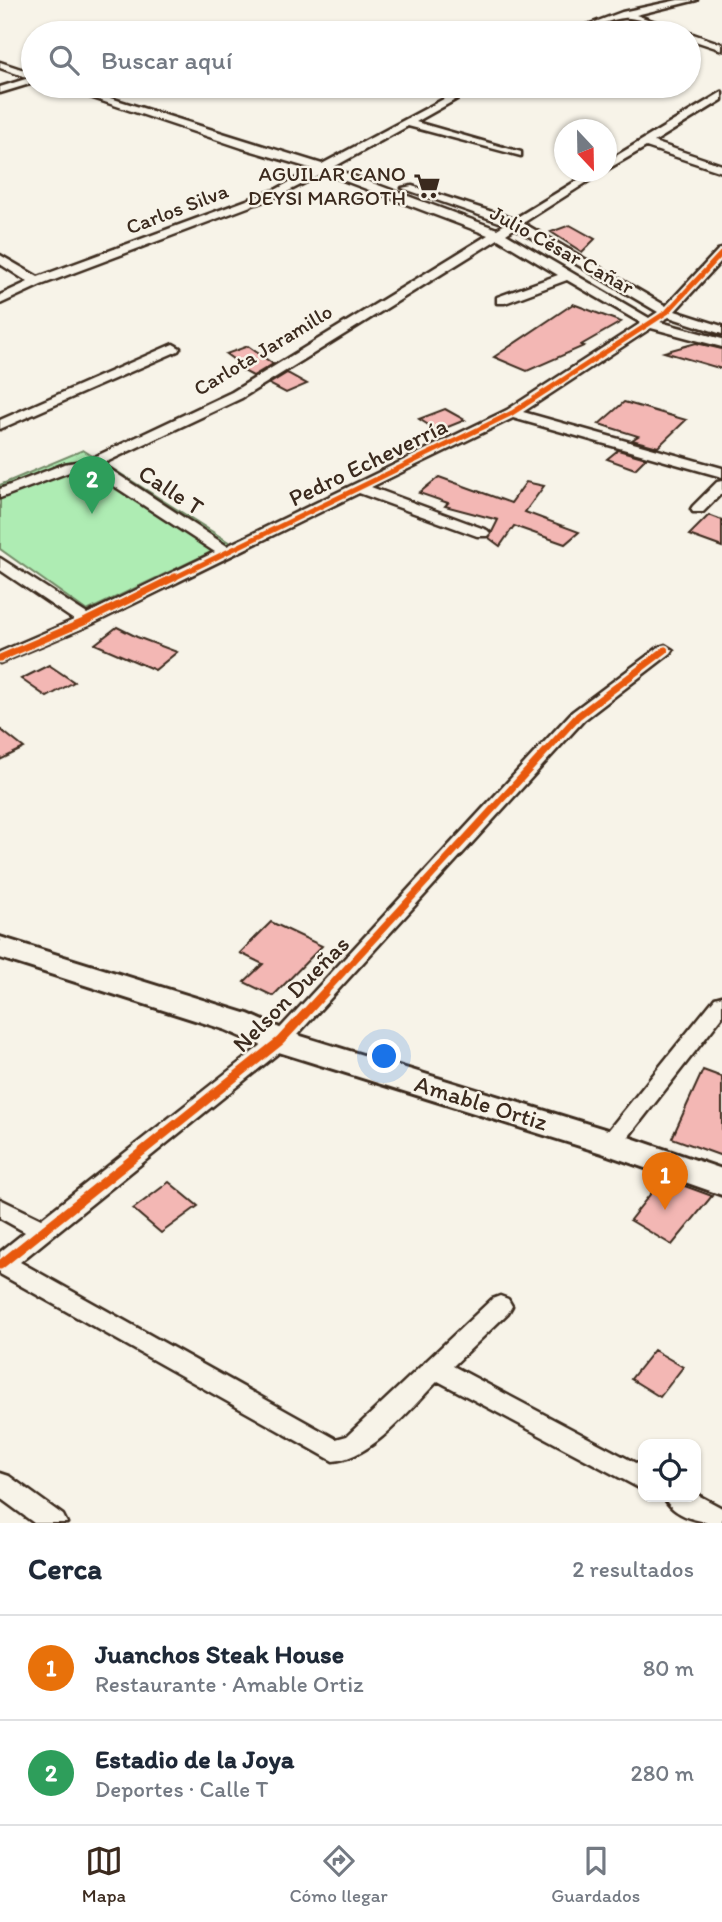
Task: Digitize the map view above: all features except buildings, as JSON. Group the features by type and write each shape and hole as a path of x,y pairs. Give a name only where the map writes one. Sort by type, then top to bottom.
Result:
{"street":[{"path":"605,21 625,14 692,0"},
{"path":"625,14 646,21"},
{"path":"701,40 722,47"},
{"path":"0,56 21,63"},
{"path":"0,65 21,73"},
{"path":"0,90 21,82"},
{"path":"617,161 722,95"},
{"name":"Julio César Cañar","path":"99,98 246,146 327,165 498,234 651,324 722,343"},
{"name":"Julio César Cañar","path":"127,98 327,165 514,223 667,312 722,330"},
{"name":"Carlos Silva","path":"0,300 37,282 281,191 453,98"},
{"path":"408,123 517,154"},
{"path":"645,143 722,169"},
{"name":"Carlota Jaramillo","path":"0,494 69,467 91,464 237,396 582,182"},
{"name":"Pedro Echeverría","path":"0,658 86,621 512,413 667,312 722,253"},
{"path":"0,259 37,282"},
{"path":"501,300 569,275"},
{"path":"0,425 173,348"},
{"path":"512,413 722,473"},
{"name":"Calle T","path":"91,464 227,553"},
{"path":"698,509 722,485"},
{"path":"359,488 482,533"},
{"path":"0,563 86,621"},
{"name":"Nelson Dueñas","path":"2,1264 279,1041 578,716 665,650"},
{"name":"Amable Ortiz","path":"0,947 237,1022 279,1041 611,1143 722,1182"},
{"path":"611,1143 722,1003"},
{"path":"0,1208 43,1231"},
{"path":"2,1264 333,1450 356,1444 500,1306"},
{"path":"435,1368 638,1476"},
{"path":"0,1484 54,1523"},
{"path":"686,1502 722,1521"}],"green space":[{"path":"83,450 230,543 87,611 0,549 0,485"}],"cycle path":[{"path":"0,658 86,621 512,413 667,312 722,253"},
{"path":"0,1265 280,1041 578,716 665,650"}],"place":[{"name":"AGUILAR CANO DEYSI MARGOTH","path":"427,186"},
{"name":"Estadio de la Joya","path":"92,514"},
{"name":"Juanchos Steak House","path":"665,1210"}]}
